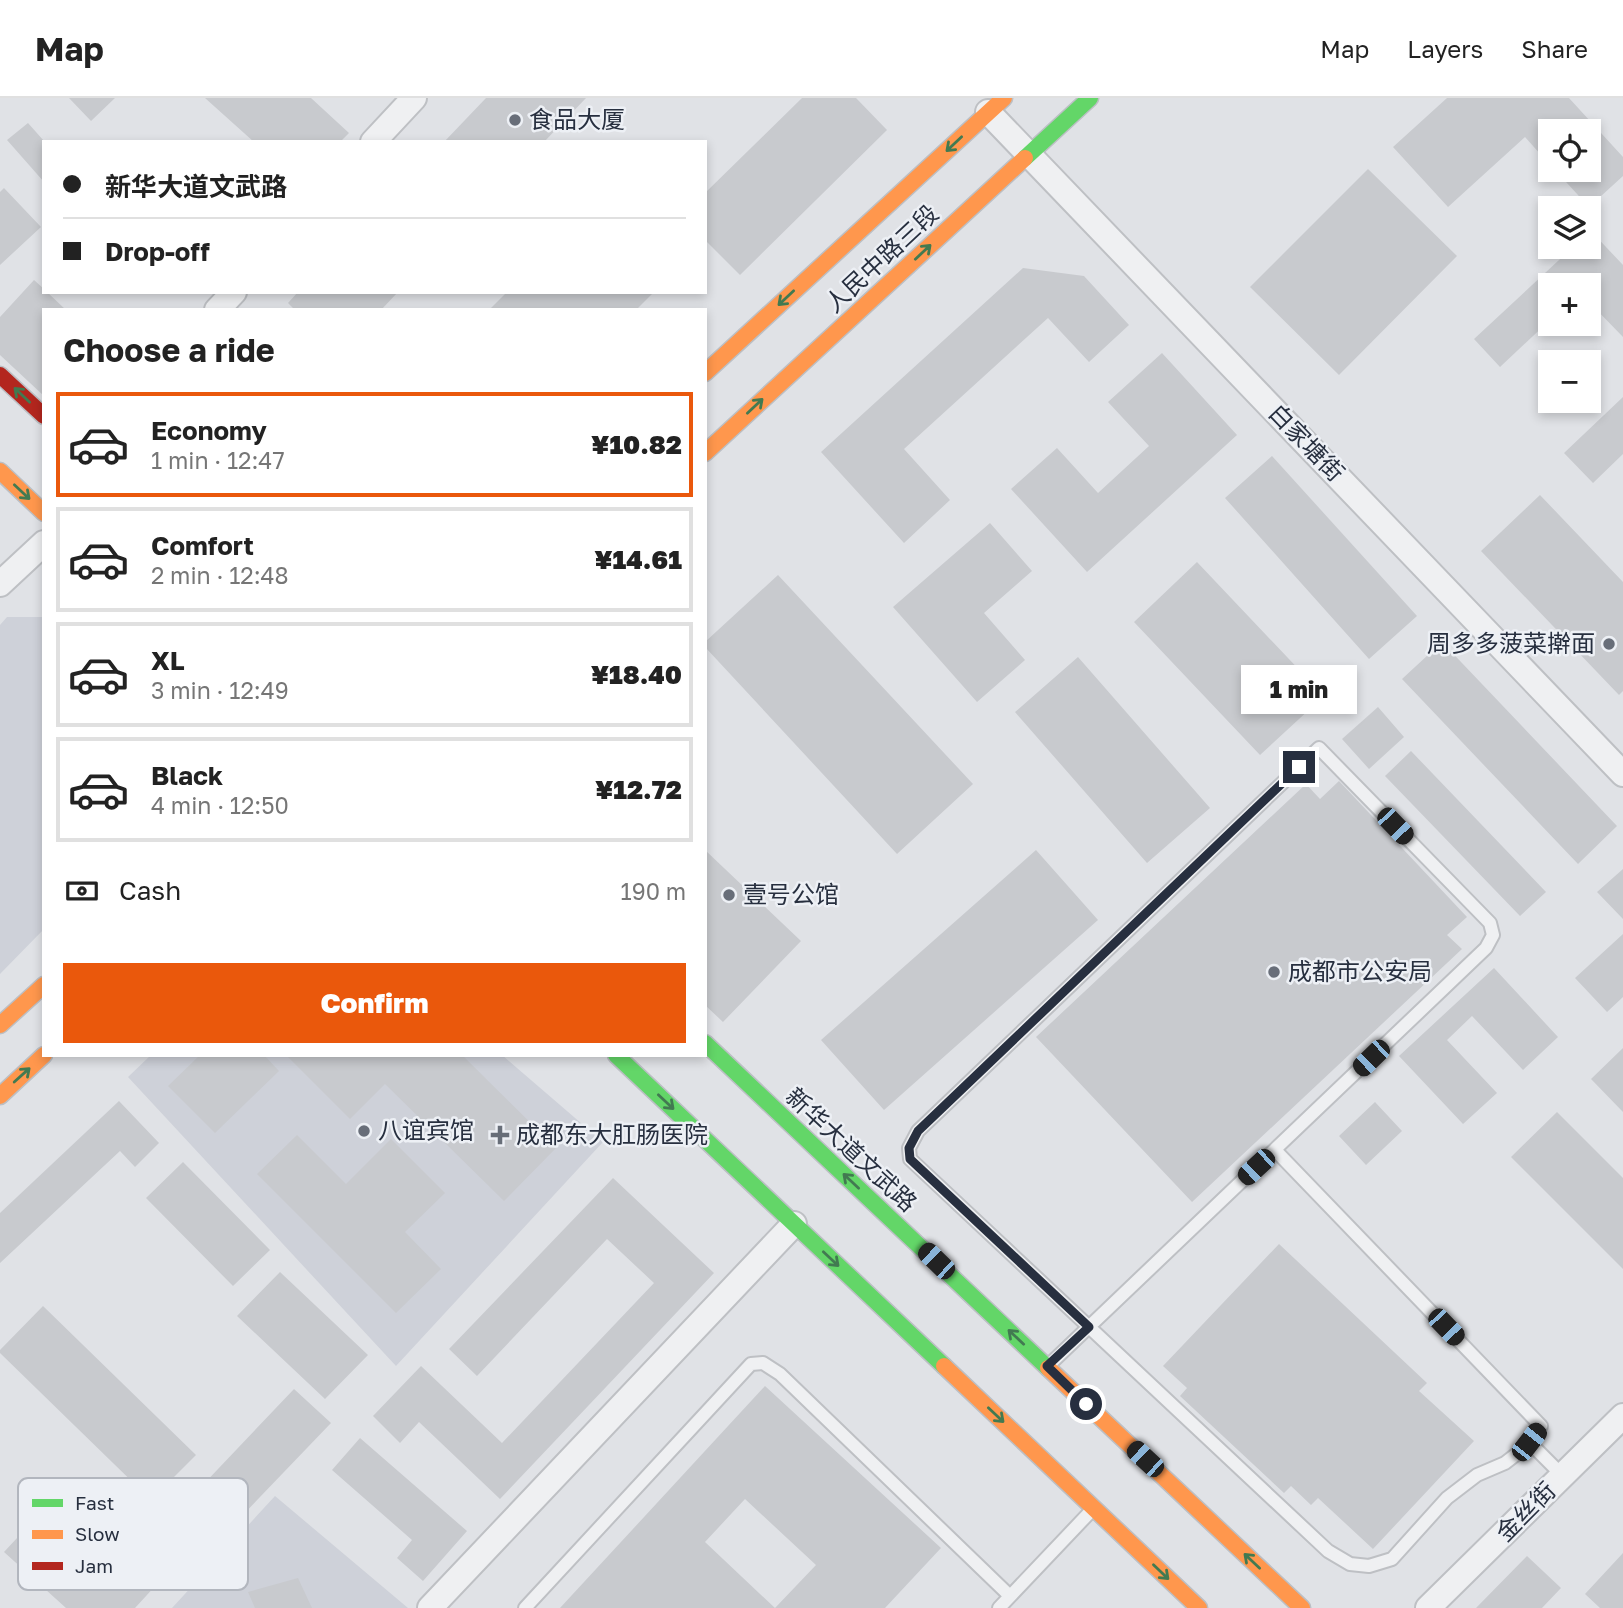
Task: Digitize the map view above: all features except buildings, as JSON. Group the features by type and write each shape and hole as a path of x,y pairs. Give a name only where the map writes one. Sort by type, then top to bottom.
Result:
{"main road":[{"name":"人民中路三段","path":"707,451 1090,98"},
{"name":"人民中路三段","path":"707,371 996,105"},
{"path":"0,374 42,414"},
{"path":"0,471 42,511"},
{"path":"0,1025 42,987"},
{"name":"新华大道文武路","path":"707,1045 1302,1608"},
{"path":"0,1096 42,1057"},
{"path":"618,1057 1199,1608"}],"street":[{"path":"375,140 414,98"},
{"name":"白家塘街","path":"996,105 1029,154 1623,774"},
{"path":"219,308 231,294"},
{"path":"0,584 42,545"},
{"path":"430,1608 794,1224"},
{"name":"金丝街","path":"1429,1608 1623,1416"}],"lane":[{"path":"1047,1366 1089,1327 1275,1150 1486,948 1493,935 1490,923 1319,748 918,1131 909,1148 910,1159 1089,1327 1328,1550 1350,1564 1369,1566 1392,1559 1447,1498 1477,1475 1505,1463 1529,1442 1541,1426 1275,1150"},
{"path":"525,1608 751,1364 763,1363 780,1374 1010,1596"},
{"path":"1529,1442 1563,1476"},
{"path":"999,1608 1094,1508"}],"shaded area":[{"path":"7,617 42,617 42,931 0,974 0,625"},
{"name":"八谊宾馆","path":"149,1057 504,1057 603,1142 396,1366 128,1077"},
{"path":"275,1496 408,1608 172,1608 189,1590 248,1590 248,1525"}],"traffic: fast":[{"path":"1025,158 1090,98"},
{"path":"707,1045 1048,1368"},
{"path":"618,1057 944,1366"}],"traffic: slow":[{"path":"707,371 1004,98"},
{"path":"707,451 1025,158"},
{"path":"0,471 42,511"},
{"path":"0,1025 42,987"},
{"path":"0,1096 42,1057"},
{"path":"944,1366 1199,1608"},
{"path":"1048,1368 1302,1608"}],"traffic: jam":[{"path":"0,375 42,414"}],"place":[{"name":"食品大厦","path":"515,120"},
{"name":"周多多菠菜擀面","path":"1609,644"},
{"name":"壹号公馆","path":"729,895"},
{"name":"成都市公安局","path":"1274,972"},
{"name":"八谊宾馆","path":"364,1131"},
{"name":"成都东大肛肠医院","path":"500,1135"}],"route":[{"path":"1086,1404 1047,1366 1089,1327 910,1159 909,1148 918,1131 1299,767"}]}
